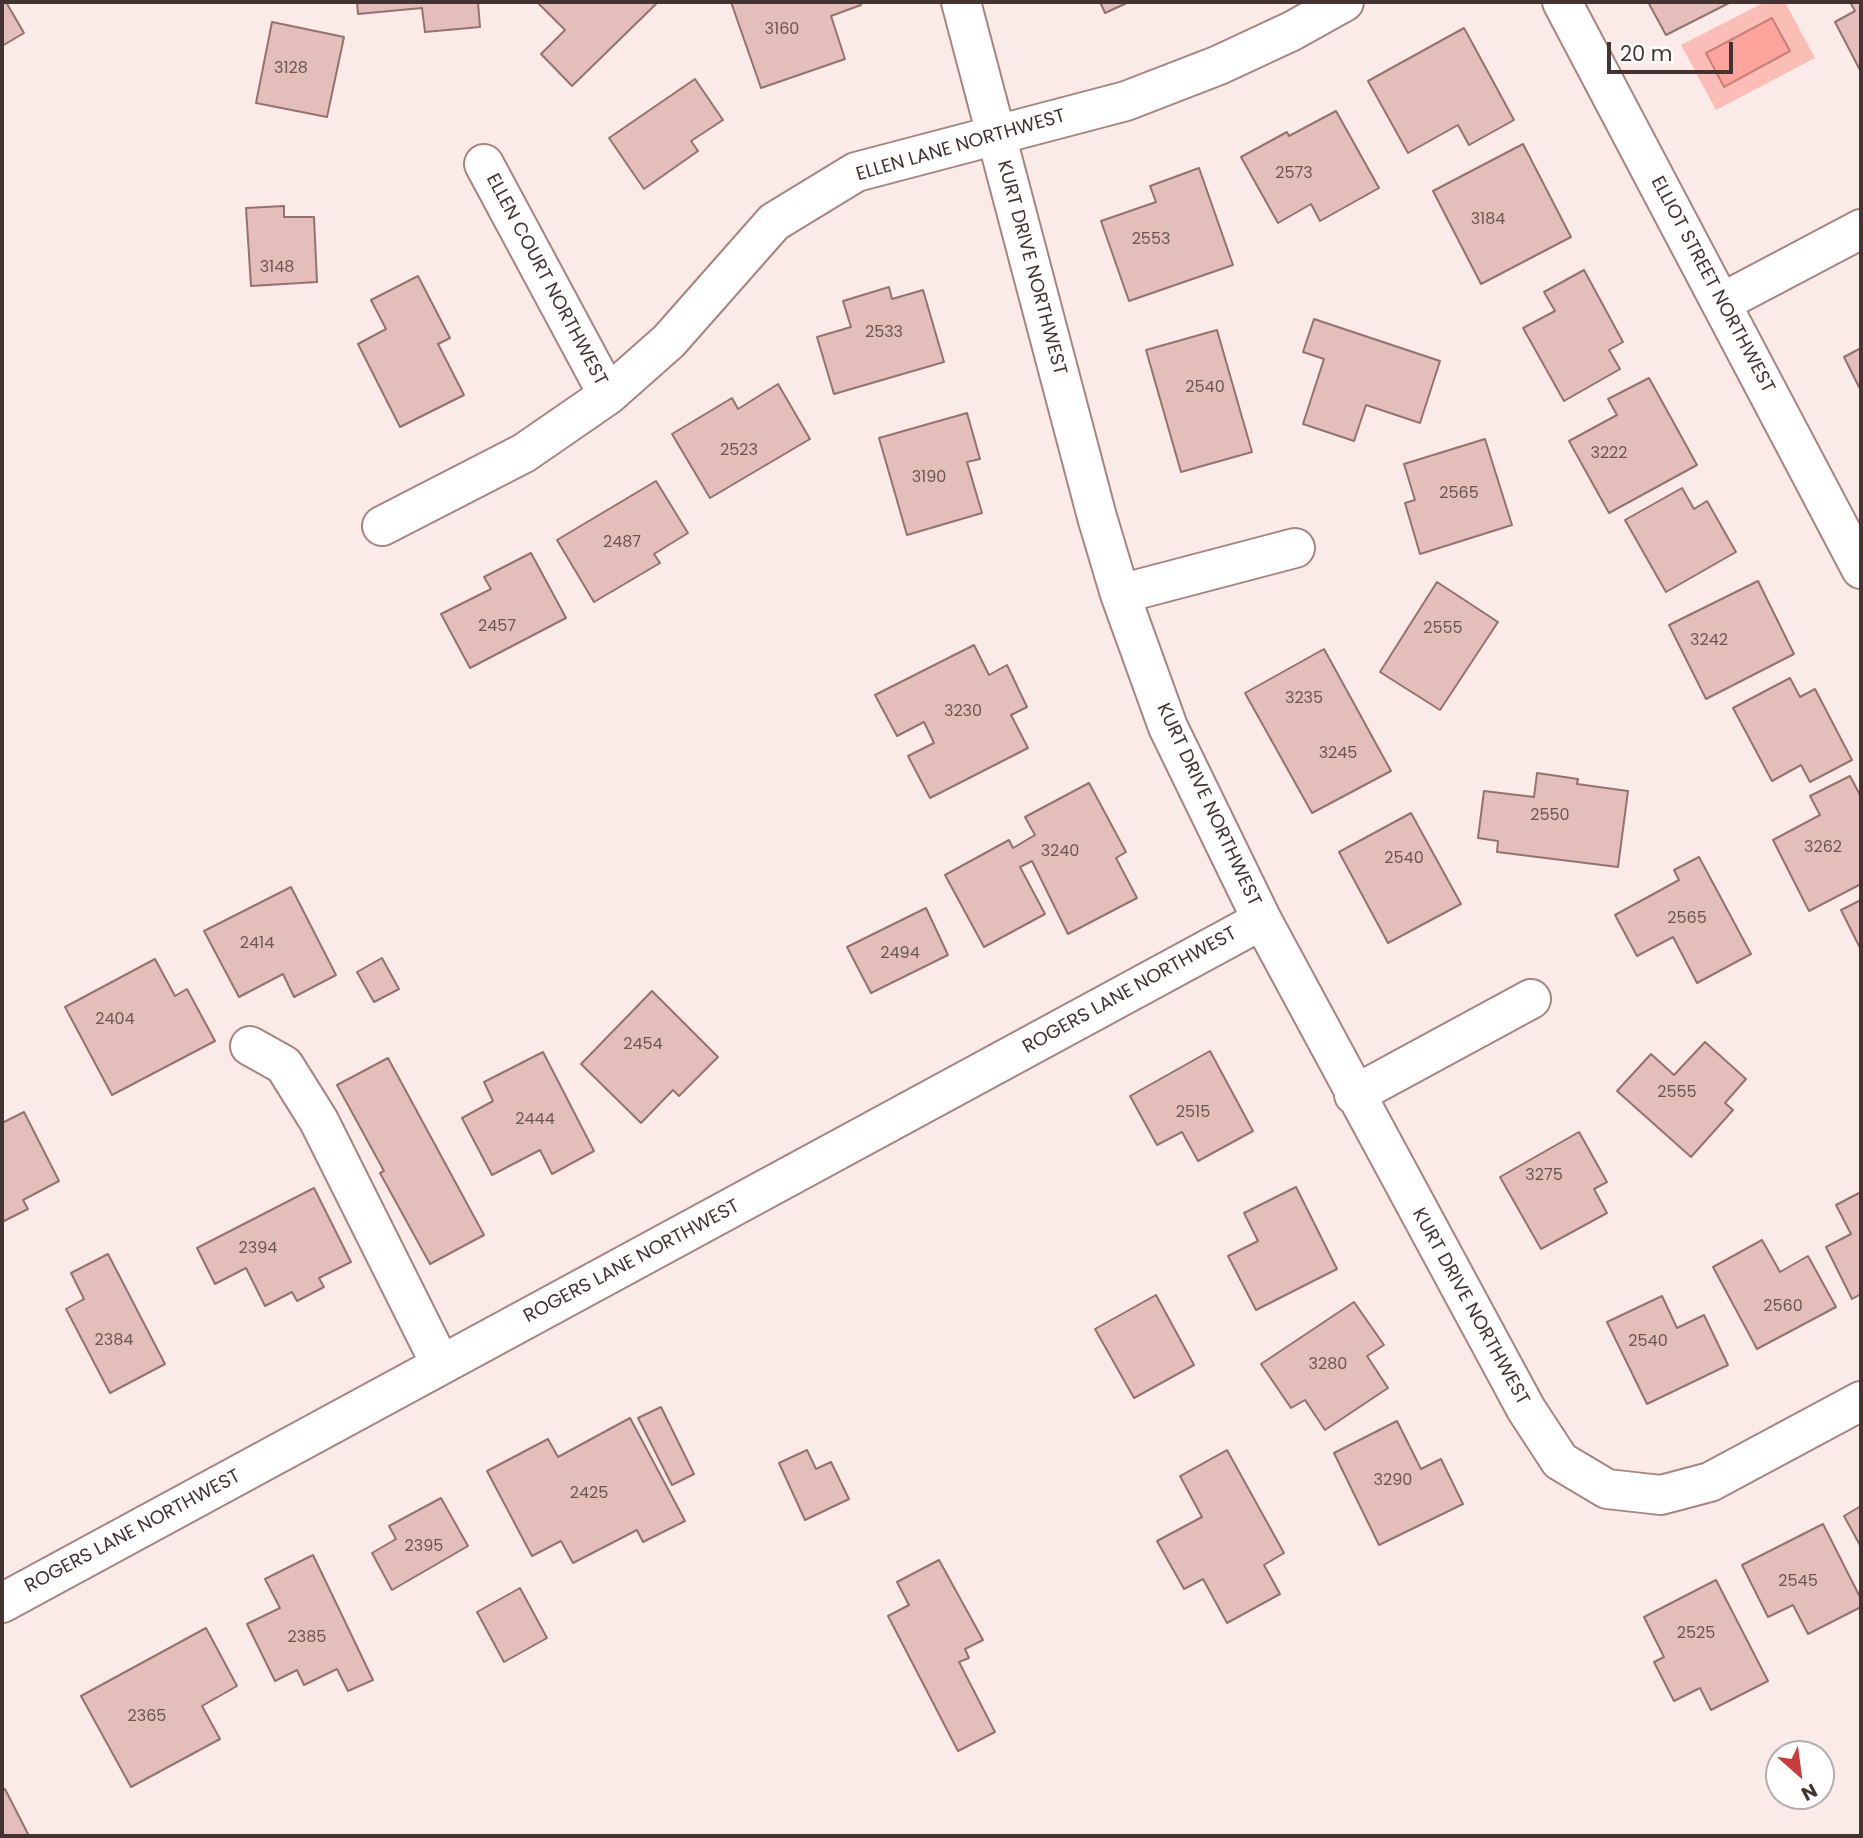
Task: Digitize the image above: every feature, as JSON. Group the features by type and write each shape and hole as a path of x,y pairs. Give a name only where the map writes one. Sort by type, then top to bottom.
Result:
{"street":[{"name":"KURT DRIVE NORTHWEST","path":"961,2 1097,517 1119,594 1168,727 1262,920 1354,1095 1526,1409 1560,1461 1607,1489 1661,1495 1710,1482 1861,1401"},
{"name":"ELLEN LANE NORTHWEST","path":"382,526 524,453 608,395 668,341 774,222 856,172 1138,96 1219,65 1292,31 1345,2"},
{"name":"ELLIOT STREET NORTHWEST","path":"1562,2 1861,569"},
{"name":"ELLEN COURT NORTHWEST","path":"484,164 608,395"},
{"path":"1721,303 1861,229"},
{"path":"1119,594 1295,548"},
{"name":"ROGERS LANE NORTHWEST","path":"2,1603 1262,920"},
{"path":"1354,1095 1531,999"},
{"path":"250,1046 284,1065 319,1121 441,1365"}],"shaded area":[{"path":"1765,2 1785,2 1815,58 1716,110 1681,45"},
{"path":"1772,18 1790,51 1724,87 1706,53"}],"building":[{"path":"2,2 6,2 24,33 2,46"},
{"path":"357,2 478,2 480,27 425,32 422,8 358,14"},
{"path":"537,2 656,4 572,86 541,54 565,30"},
{"path":"731,2 860,2 861,5 831,16 845,59 761,88"},
{"path":"1100,2 1129,2 1105,13"},
{"path":"1648,2 1731,2 1666,35"},
{"path":"1850,2 1861,2 1861,72 1835,22 1855,11"},
{"path":"272,22 344,37 327,117 256,103"},
{"path":"1464,28 1514,120 1469,145 1458,125 1408,153 1368,81"},
{"path":"695,79 723,120 691,141 698,151 644,189 609,138"},
{"path":"1336,111 1379,188 1320,221 1311,204 1278,223 1241,157 1287,132 1289,136"},
{"path":"1523,144 1571,237 1481,284 1433,191"},
{"path":"1199,168 1233,265 1129,301 1101,221 1156,202 1150,186"},
{"path":"284,206 284,217 314,217 317,282 251,286 246,208"},
{"path":"1584,270 1623,342 1609,350 1620,369 1564,401 1523,328 1555,311 1544,292"},
{"path":"418,276 450,338 438,344 464,395 400,427 358,344 386,329 371,300"},
{"path":"889,287 892,299 923,290 944,362 834,394 817,337 851,327 843,301"},
{"path":"1314,319 1440,361 1420,423 1366,405 1354,441 1303,424 1324,359 1303,352"},
{"path":"1217,330 1252,452 1181,472 1146,350"},
{"path":"1861,348 1861,391 1844,357"},
{"path":"1649,378 1697,465 1609,513 1569,441 1617,415 1608,399"},
{"path":"778,384 810,439 710,498 672,434 732,398 738,409"},
{"path":"967,413 980,459 967,462 982,513 907,535 879,438"},
{"path":"1485,439 1512,525 1420,554 1405,503 1415,500 1404,464"},
{"path":"656,481 688,533 654,554 660,563 594,602 557,540"},
{"path":"1682,488 1694,509 1707,501 1736,552 1666,592 1625,520"},
{"path":"531,553 566,618 470,668 441,614 491,589 484,577"},
{"path":"1758,581 1794,654 1706,699 1669,625"},
{"path":"1437,582 1498,622 1440,710 1380,672"},
{"path":"974,645 989,675 1007,665 1027,707 1011,715 1028,748 930,798 908,756 934,743 924,722 897,736 875,695"},
{"path":"1324,649 1391,771 1312,813 1245,693"},
{"path":"1790,678 1800,697 1815,689 1852,760 1810,782 1801,765 1772,781 1733,708"},
{"path":"1537,773 1578,779 1577,784 1628,791 1618,867 1497,852 1498,841 1478,838 1484,791 1534,797"},
{"path":"1850,776 1861,797 1861,884 1809,911 1773,840 1820,815 1810,796"},
{"path":"1089,783 1126,852 1116,858 1137,898 1068,934 1032,861 1020,867 1045,914 984,947 945,875 1009,840 1013,848 1035,835 1025,817"},
{"path":"1411,813 1461,904 1388,943 1339,852"},
{"path":"1699,857 1751,954 1697,983 1673,937 1637,956 1615,915 1679,880 1674,870"},
{"path":"291,887 336,975 294,997 283,974 239,997 204,931"},
{"path":"1861,900 1861,950 1841,910"},
{"path":"926,908 948,955 871,993 847,947"},
{"path":"382,958 399,989 374,1002 357,972"},
{"path":"155,959 175,996 187,989 215,1041 112,1095 65,1007"},
{"path":"652,991 718,1057 679,1096 673,1090 641,1123 581,1064"},
{"path":"1705,1042 1746,1079 1725,1103 1733,1110 1691,1157 1617,1091 1651,1054 1674,1075"},
{"path":"1210,1051 1253,1131 1198,1161 1182,1132 1157,1145 1130,1096"},
{"path":"543,1052 594,1151 552,1174 540,1150 492,1175 462,1118 493,1101 484,1082"},
{"path":"388,1058 484,1235 430,1264 380,1173 384,1171 337,1085"},
{"path":"24,1112 59,1181 23,1200 28,1209 2,1222 2,1123"},
{"path":"1579,1132 1607,1182 1594,1189 1607,1213 1541,1249 1500,1177"},
{"path":"1296,1187 1337,1269 1256,1310 1228,1256 1258,1241 1244,1213"},
{"path":"314,1188 351,1262 319,1278 324,1287 297,1301 292,1292 265,1306 246,1268 215,1284 197,1248"},
{"path":"1861,1192 1861,1294 1852,1299 1826,1247 1851,1234 1836,1205"},
{"path":"1762,1240 1780,1272 1808,1256 1836,1307 1757,1349 1713,1267"},
{"path":"108,1254 165,1364 110,1393 66,1309 84,1299 71,1273"},
{"path":"1156,1295 1194,1365 1134,1398 1095,1329"},
{"path":"1662,1296 1677,1328 1704,1315 1728,1365 1647,1404 1607,1322"},
{"path":"1354,1302 1384,1345 1367,1356 1388,1388 1325,1430 1305,1400 1291,1408 1261,1364"},
{"path":"661,1407 694,1474 672,1485 638,1418"},
{"path":"630,1418 685,1521 643,1542 637,1530 573,1563 561,1541 532,1556 487,1471 548,1439 558,1457"},
{"path":"1397,1421 1421,1469 1441,1459 1463,1504 1379,1545 1334,1453"},
{"path":"807,1450 816,1469 831,1462 849,1499 805,1520 779,1463"},
{"path":"1227,1450 1284,1553 1264,1565 1280,1594 1227,1623 1203,1579 1184,1589 1157,1541 1202,1517 1180,1476"},
{"path":"441,1498 468,1546 392,1590 372,1553 396,1539 389,1526"},
{"path":"1861,1506 1861,1547 1844,1516"},
{"path":"1823,1524 1861,1599 1861,1607 1808,1634 1793,1605 1768,1617 1742,1565"},
{"path":"313,1555 373,1680 348,1691 337,1669 304,1685 297,1670 275,1681 247,1624 280,1608 265,1579"},
{"path":"939,1560 983,1640 965,1649 969,1658 959,1662 995,1732 958,1751 888,1616 909,1605 897,1582"},
{"path":"1716,1580 1768,1681 1711,1710 1700,1688 1674,1701 1654,1662 1664,1657 1644,1617"},
{"path":"520,1588 547,1638 504,1662 477,1612"},
{"path":"206,1628 237,1686 202,1706 220,1739 131,1787 81,1696"},
{"path":"5,1789 29,1836 2,1836 2,1791"}]}
